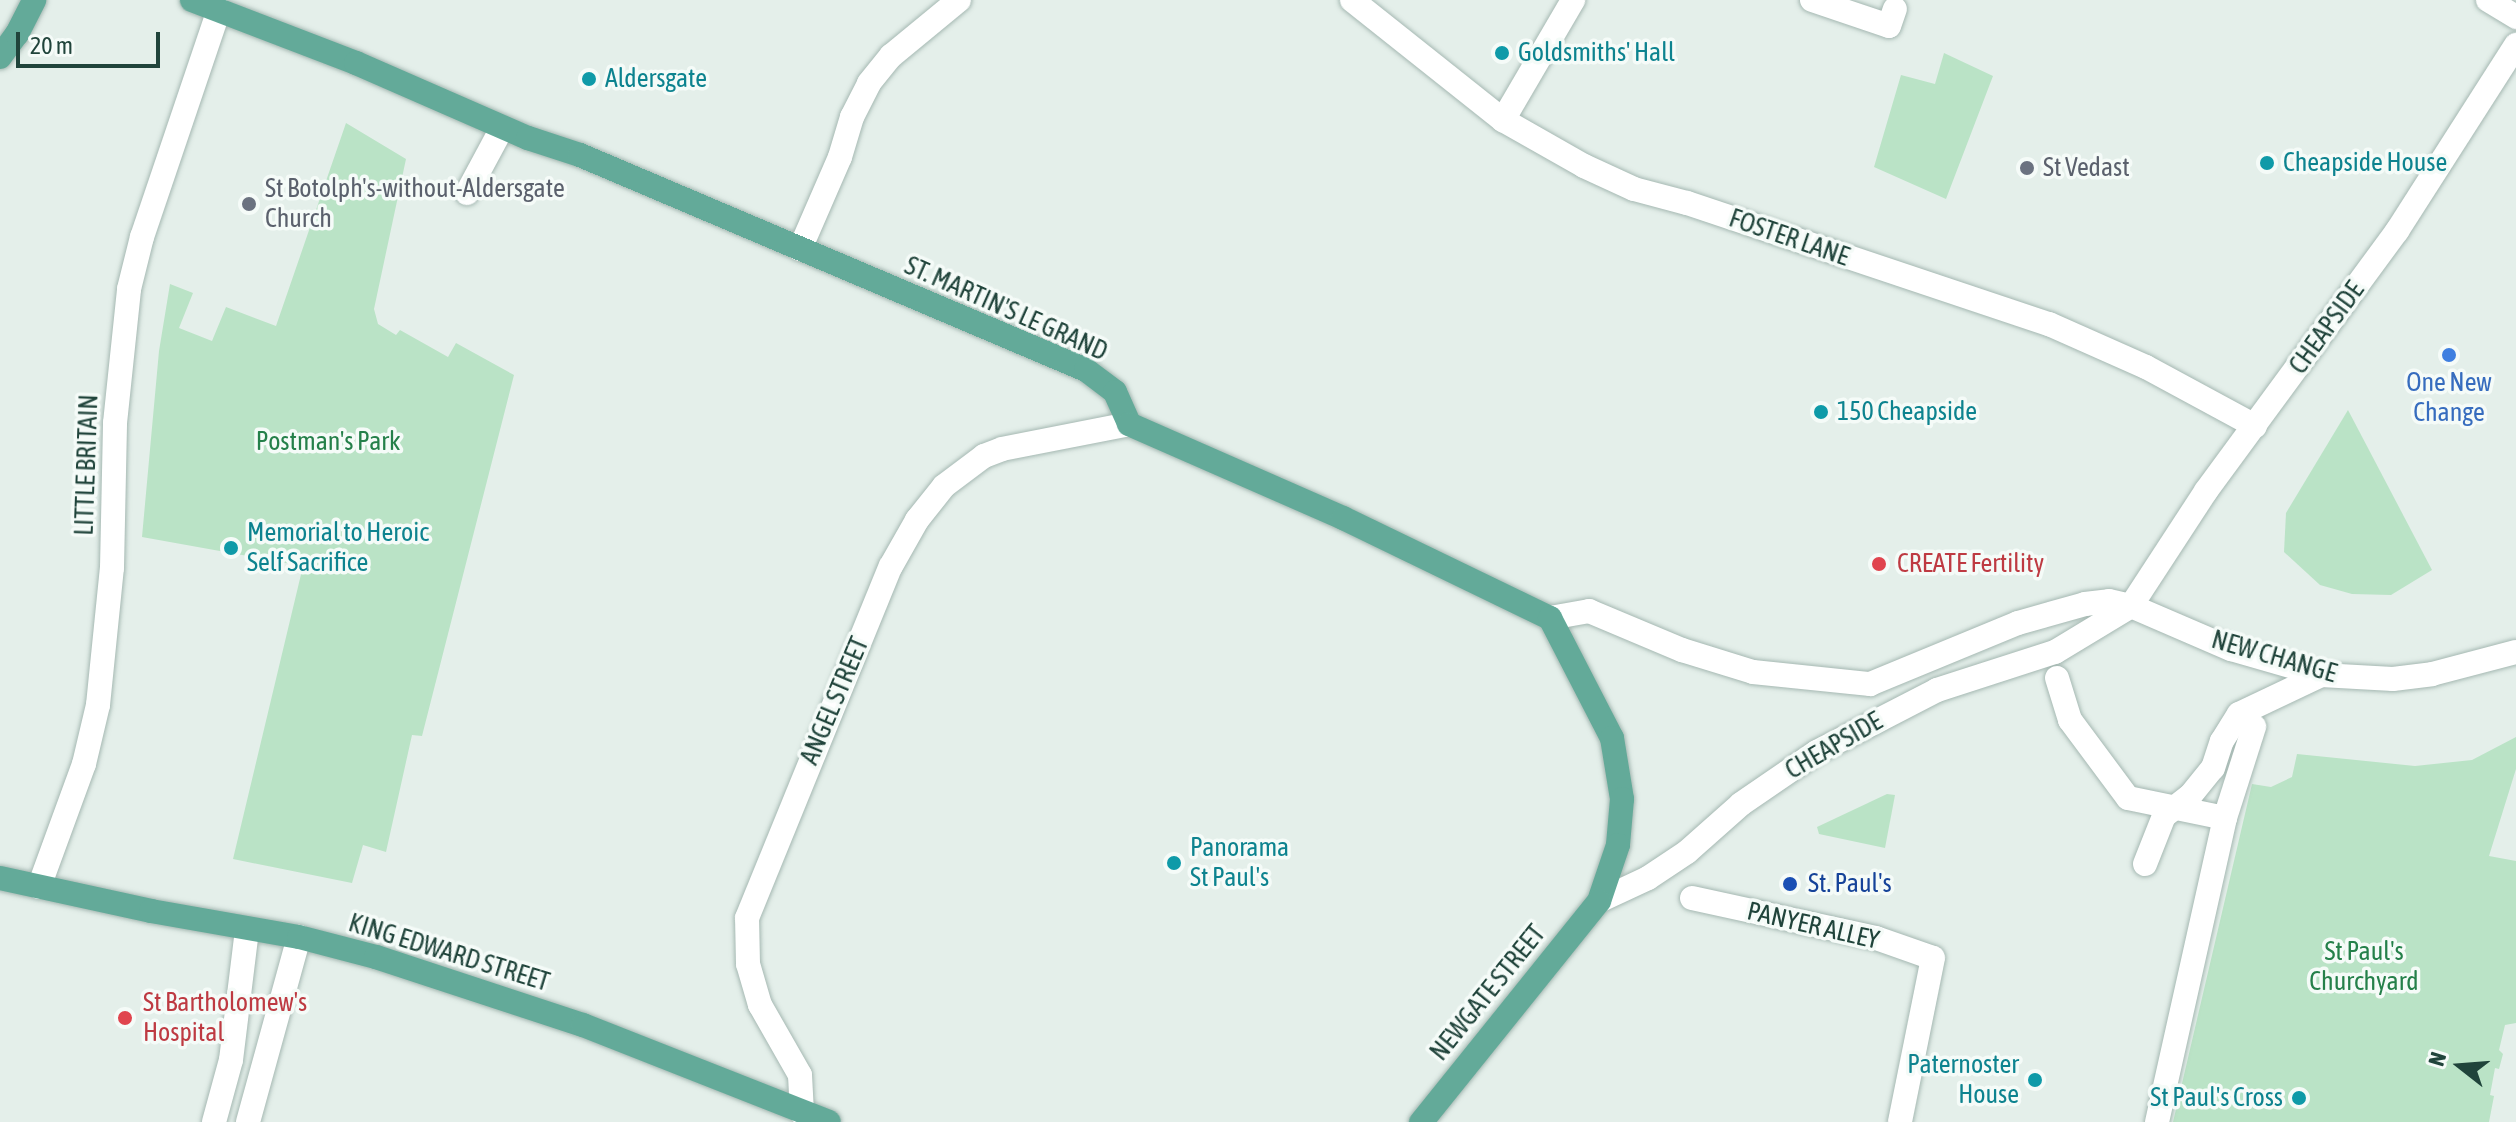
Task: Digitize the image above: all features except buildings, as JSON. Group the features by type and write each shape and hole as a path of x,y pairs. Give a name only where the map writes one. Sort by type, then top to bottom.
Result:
{"main road":[{"path":"0,57 34,0"},
{"name":"ST. MARTIN'S LE GRAND","path":"192,0 356,63 502,128 580,155 1086,370 1115,392 1129,424"},
{"path":"1129,424 1343,518 1550,618 1604,720 1616,758 1622,799 1618,845 1599,901"},
{"path":"0,878 39,887"},
{"name":"KING EDWARD STREET","path":"39,887 299,937 376,957 583,1025 798,1117 829,1122"},
{"name":"NEWGATE STREET","path":"1421,1122 1599,901"}],"street":[{"path":"800,249 840,157 852,117 869,83 891,56 959,0"},
{"name":"FOSTER LANE","path":"1352,0 1503,120 1584,166 1634,189 1687,203 2049,324 2146,367 2255,426"},
{"path":"1503,120 1573,0"},
{"path":"2488,0 2516,17"},
{"path":"1809,7 1889,26 1895,9"},
{"name":"LITTLE BRITAIN","path":"39,887 84,764 98,705 112,568 115,423 129,289 142,237 219,10"},
{"name":"CHEAPSIDE","path":"1599,901 1648,878 1687,852 1741,804 1817,752 1937,690 2055,652 2131,606 2206,491 2397,231 2516,45"},
{"path":"467,193 502,128"},
{"name":"ANGEL STREET","path":"798,1117 800,1075 760,1005 748,964 747,918 891,566 917,520 944,486 984,456 1002,449 1129,424"},
{"name":"CHEAPSIDE","path":"1550,618 1589,611 1682,650 1753,672 1870,684 2018,623 2085,604 2109,601 2131,606"},
{"name":"NEW CHANGE","path":"2131,606 2231,649 2321,675 2393,679 2432,674 2516,652"},
{"path":"2145,864 2164,816 2213,768 2222,741 2239,714 2321,675"},
{"path":"2057,678 2070,720 2128,798 2225,818"},
{"path":"2157,1122 2225,818 2254,727"},
{"name":"PANYER ALLEY","path":"1692,898 1876,938 1933,958 1900,1122"},
{"path":"214,1122 231,1060 247,929"},
{"path":"248,1122 299,937"}],"green space":[{"path":"1944,53 1993,76 1946,199 1874,167 1901,75 1935,84"},
{"name":"Postman's Park","path":"346,123 406,159 374,309 378,324 396,335 400,330 448,357 456,343 514,375 422,736 412,735 386,852 363,845 352,883 233,859 303,566 142,537 159,351 170,284 193,293 179,328 212,341 226,307 276,326"},
{"path":"2348,410 2432,570 2391,595 2352,594 2320,585 2284,552 2286,513"},
{"name":"St Paul's Churchyard","path":"2516,737 2516,769 2489,856 2516,861 2516,1023 2505,1025 2499,1050 2503,1054 2499,1069 2495,1068 2490,1095 2494,1096 2489,1122 2173,1122 2252,784 2271,787 2292,777 2297,754 2415,766 2472,760"},
{"path":"1887,794 1895,795 1885,848 1819,834 1817,827"}],"place":[{"name":"Goldsmiths' Hall","path":"1502,53"},
{"name":"Aldersgate","path":"589,79"},
{"name":"Cheapside House","path":"2267,163"},
{"name":"St Vedast","path":"2027,168"},
{"name":"St Botolph's-without-Aldersgate Church","path":"249,204"},
{"name":"One New Change","path":"2449,355"},
{"name":"150 Cheapside","path":"1821,412"},
{"name":"Memorial to Heroic Self Sacrifice","path":"231,548"},
{"name":"CREATE Fertility","path":"1879,564"},
{"name":"Panorama St Paul's","path":"1174,863"},
{"name":"St. Paul's","path":"1790,884"},
{"name":"St Bartholomew's Hospital","path":"125,1018"},
{"name":"Paternoster House","path":"2035,1080"},
{"name":"St Paul's Cross","path":"2299,1098"}]}
